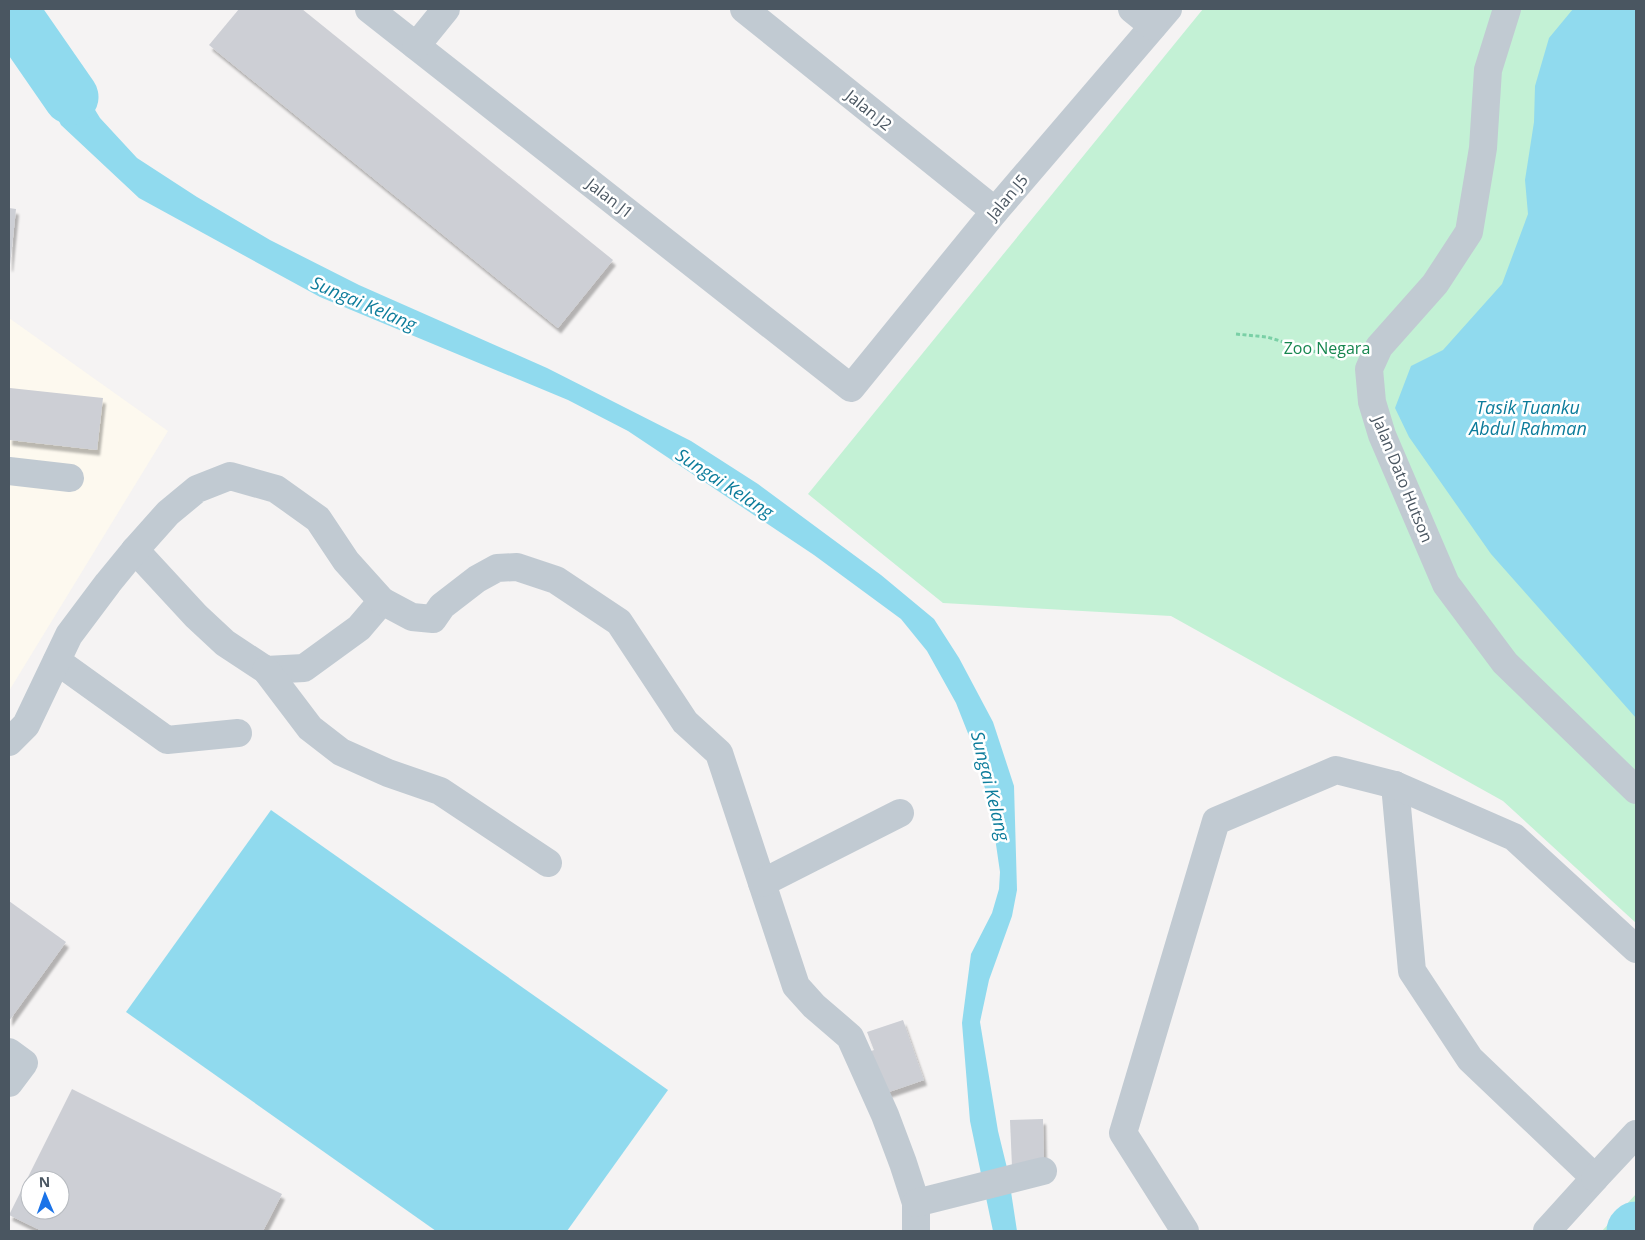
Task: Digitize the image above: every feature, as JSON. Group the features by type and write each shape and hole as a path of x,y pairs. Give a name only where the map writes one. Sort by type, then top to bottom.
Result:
{"street":[{"name":"Jalan J1","path":"369,9 851,388"},
{"path":"416,46 446,9"},
{"name":"Jalan J2","path":"744,9 995,211"},
{"path":"1132,9 1160,17"},
{"path":"1369,369 1379,347 1435,284 1470,232 1483,148 1488,70 1507,9"},
{"name":"Jalan J5","path":"851,388 995,211 1160,17"},
{"name":"Jalan Dato Hutson","path":"1369,369 1372,402 1382,435 1446,584 1505,663 1636,790"},
{"path":"9,471 70,478"},
{"path":"9,742 26,725 69,635 135,550 168,512 197,489 230,476 276,489 318,519 346,561 382,602 412,617 433,619 442,606 477,579 497,568 517,567 556,580 619,622 685,722 719,753 796,986 814,1006 850,1037 885,1115 916,1203 916,1231"},
{"path":"135,550 219,638 266,670 310,728 341,752 388,773 440,791 548,863"},
{"path":"266,670 304,668 358,628 382,602"},
{"path":"57,661 167,740 238,733"},
{"path":"1185,1231 1123,1133 1216,821 1336,770 1395,785 1514,837 1636,949"},
{"path":"1395,785 1412,971 1470,1059 1595,1178"},
{"path":"762,884 900,813"},
{"path":"9,1052 24,1063 9,1083"},
{"path":"1547,1231 1636,1134"},
{"path":"916,1203 1043,1170"}],"path":[{"path":"1236,334 1267,338 1369,369"}],"shaded area":[{"path":"9,318 168,431 9,691"}],"green space":[{"name":"Zoo Negara","path":"1203,9 1636,9 1636,923 1503,801 1171,616 943,603 808,494"},
{"path":"1636,1194 1636,1231 1602,1231"}],"water":[{"name":"Tasik Tuanku Abdul Rahman","path":"1573,9 1636,9 1636,718 1491,554 1409,437 1395,408 1411,366 1443,350 1502,284 1528,214 1525,180 1534,122 1535,86 1549,38"},
{"path":"35,28 64,59 100,118 137,158 197,197 270,240 359,285 547,368 691,441 758,484 881,575 934,619 959,658 993,722 1014,786 1017,890 1012,916 989,980 980,1022 1017,1231 993,1231 970,1121 962,1023 971,954 992,913 999,889 1000,872 991,810 973,746 956,703 927,651 901,619 814,555 628,431 568,400 320,297 139,198 61,125 18,43"},
{"path":"271,810 668,1090 567,1231 436,1231 126,1012"}],"building":[{"path":"239,9 302,9 613,260 558,328 209,45"},
{"path":"9,208 16,209 10,266 9,266"},
{"path":"10,388 103,398 97,450 9,440"},
{"path":"9,901 66,942 9,1021"},
{"path":"903,1020 924,1080 880,1095 866,1053 874,1050 867,1032"},
{"path":"72,1089 282,1194 263,1231 42,1231 9,1215 20,1193 20,1220 70,1220 70,1170 32,1170"},
{"path":"1043,1119 1044,1166 1012,1167 1010,1120"}],"waterway":[{"name":"Sungai Kelang","path":"10,9 71,97"}]}
